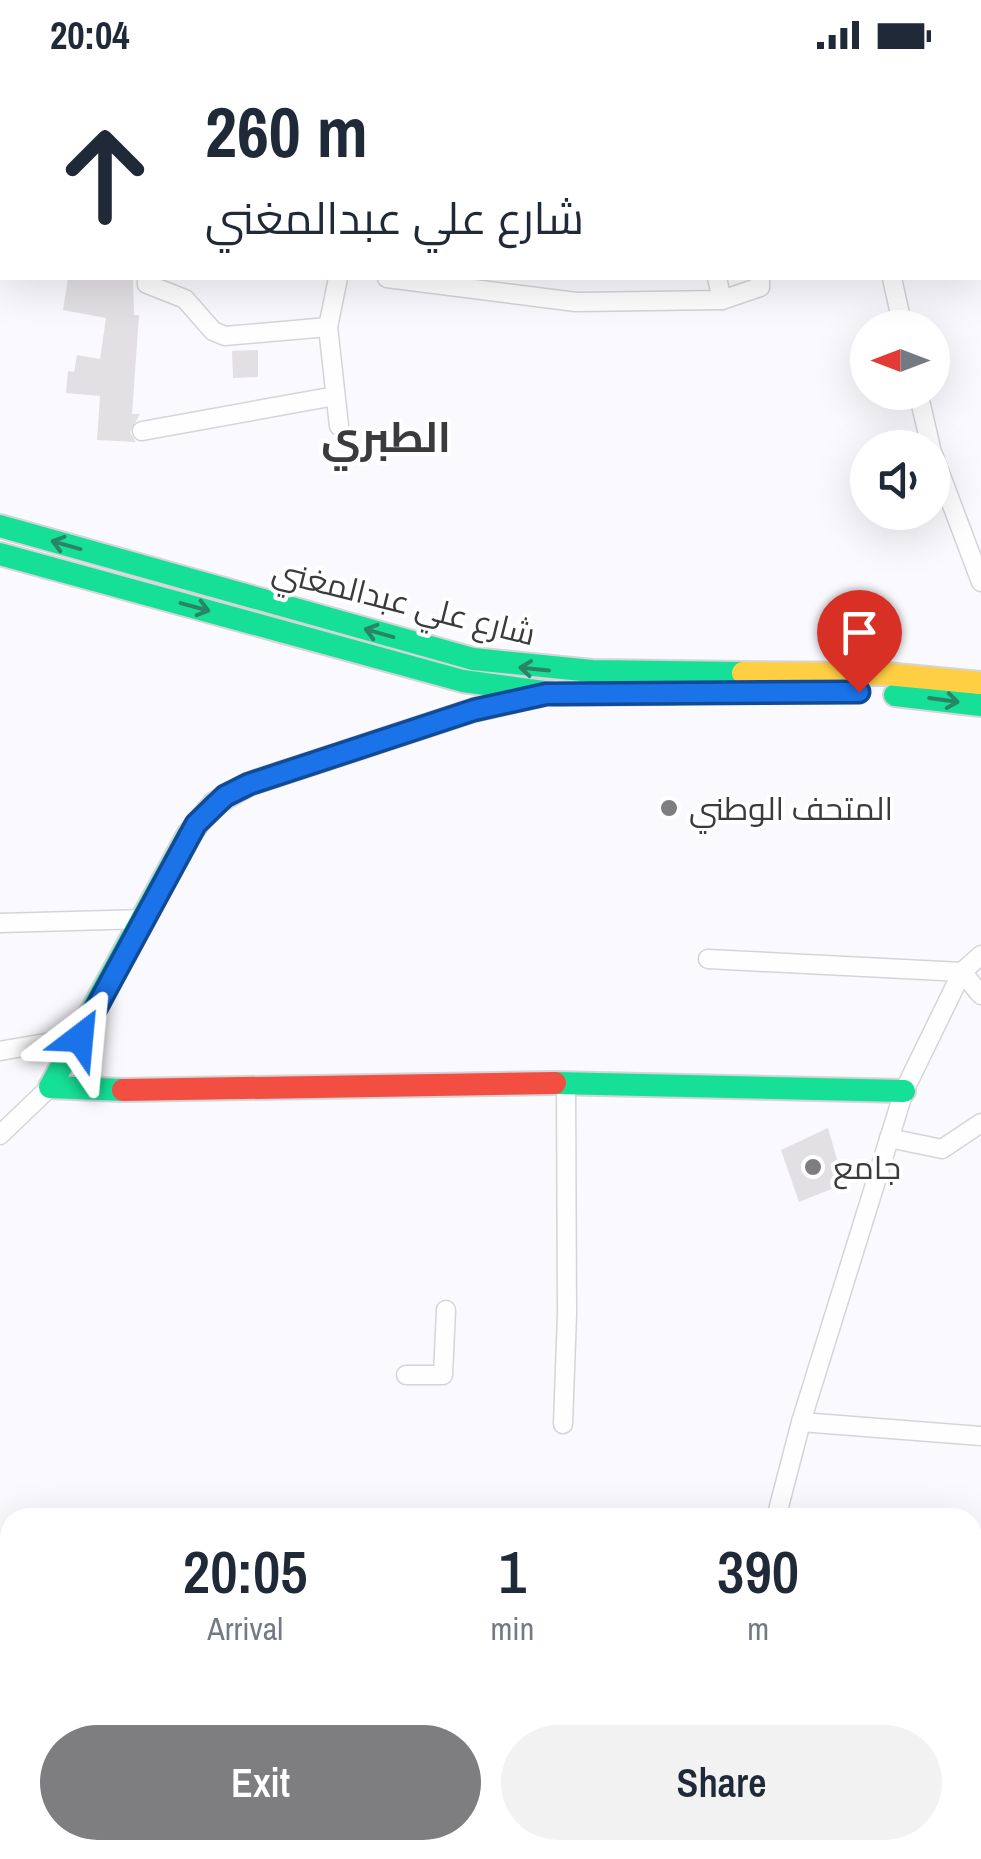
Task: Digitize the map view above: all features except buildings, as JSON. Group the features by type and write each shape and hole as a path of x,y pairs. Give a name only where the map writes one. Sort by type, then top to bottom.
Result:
{"main road":[{"name":"شارع علي عبدالمغني","path":"0,526 546,694 859,692 981,705"},
{"name":"شارع علي عبدالمغني","path":"0,554 468,670 862,673 946,677 981,684"},
{"path":"546,694 474,710 236,789 214,804 196,824 50,1087 122,1093 354,1084 566,1083 904,1091"}],"street":[{"path":"147,280 147,284 185,298 213,331 225,336 328,327"},
{"path":"338,280 328,327 338,426"},
{"path":"403,280 576,302 722,300 760,287 760,280"},
{"path":"717,280 722,300"},
{"path":"892,280 899,310"},
{"path":"142,431 335,396"},
{"path":"950,498 981,582"},
{"path":"0,923 144,919"},
{"path":"779,1508 801,1422 904,1091 974,981 981,955"},
{"path":"708,959 974,981"},
{"path":"0,1051 80,1038"},
{"path":"562,1424 567,1314 566,1083"},
{"path":"0,1135 50,1087"},
{"path":"889,1138 942,1149 981,1123"},
{"path":"406,1375 442,1375 446,1310"},
{"path":"801,1422 981,1436"}],"traffic: fast":[{"path":"0,526 473,659 592,671 743,673"},
{"path":"0,554 463,681 558,694 674,693"},
{"path":"123,1090 50,1087 188,835 214,804 249,784 474,710 540,695"},
{"path":"895,695 981,705"},
{"path":"555,1083 904,1091"}],"traffic: slow":[{"path":"743,673 886,674 981,683"}],"traffic: jam":[{"path":"123,1090 555,1083"}],"place":[{"name":"المتحف الوطني","path":"669,808"},
{"name":"جامع","path":"813,1167"}],"district":[{"name":"الطبري","path":"386,437"}],"route":[{"path":"80,1038 188,835 225,796 249,784 493,704 546,694 859,692"}]}
